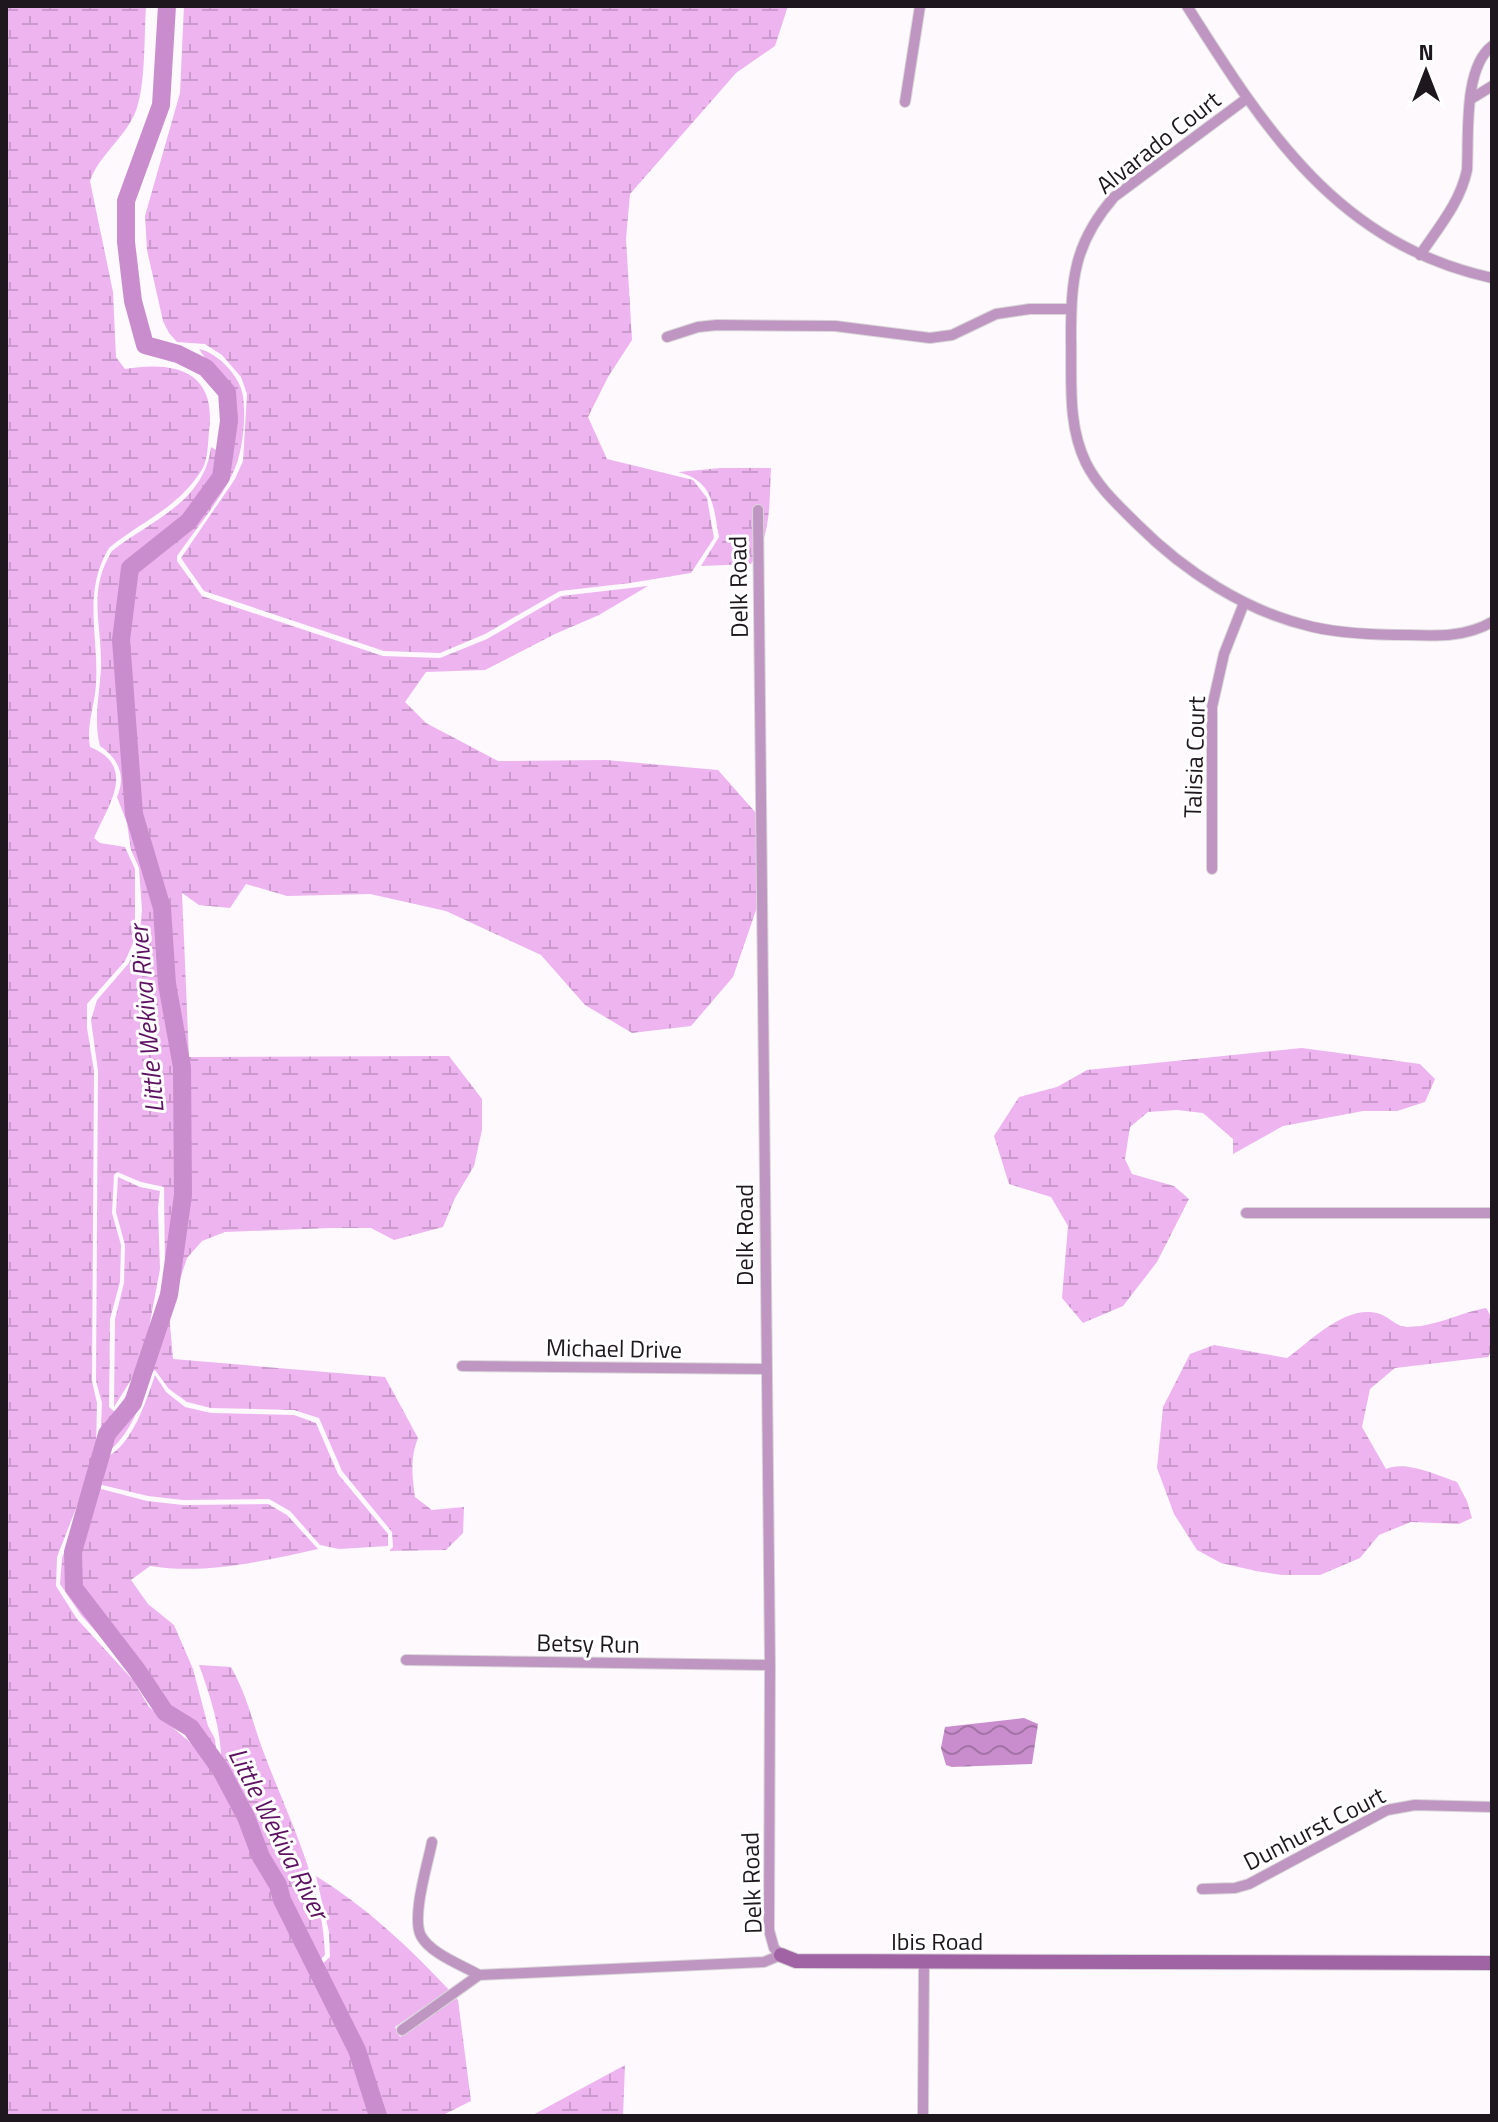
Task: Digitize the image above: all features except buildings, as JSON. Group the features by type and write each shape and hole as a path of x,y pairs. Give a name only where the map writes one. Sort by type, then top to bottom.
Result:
{"street":[{"path":"905,102 920,6"},
{"path":"1187,6 1246,99 1297,161 1352,215 1386,238 1420,255 1462,271 1492,278"},
{"path":"1420,255 1464,185 1473,80 1483,53 1492,46"},
{"path":"1471,99 1492,86"},
{"name":"Alvarado Court","path":"1246,99 1114,197 1085,237 1076,260 1071,309 1072,411 1076,438 1087,466 1107,495 1163,549 1244,603 1311,627 1366,635 1454,635 1492,622"},
{"path":"667,337 698,327 717,325 835,326 930,338 952,335 996,314 1030,309 1071,309"},
{"name":"Delk Road","path":"758,510 770,1665 769,1930 774,1948 781,1955"},
{"name":"Talisia Court","path":"1212,869 1212,707 1224,654 1244,603"},
{"path":"1246,1213 1492,1213"},
{"name":"Michael Drive","path":"462,1366 766,1369"},
{"name":"Betsy Run","path":"406,1660 770,1665"},
{"name":"Dunhurst Court","path":"1202,1889 1235,1888 1249,1884 1387,1810 1402,1806 1492,1807"},
{"path":"402,2030 479,1975 436,1950 421,1935 419,1912 432,1842"},
{"name":"Ibis Road","path":"479,1975 764,1962 781,1955 796,1961 924,1963 1492,1963"},
{"path":"923,2116 924,1963"}],"green space":[{"path":"6,6 146,6 139,102 125,131 99,163 90,181 113,292 116,357 125,369 160,367 189,374 206,395 210,411 208,450 203,468 172,504 109,548 96,581 96,684 89,731 90,747 105,755 113,765 116,776 112,800 94,838 100,843 125,847 135,869 135,939 125,961 87,1004 87,1028 94,1071 92,1381 97,1403 96,1448 89,1475 57,1557 56,1586 77,1619 133,1680 149,1707 221,1769 218,1730 199,1665 231,1667 311,1875 323,1928 325,1955 315,1965 357,2050 378,2116 6,2116"},
{"path":"184,6 788,6 775,46 736,73 630,194 626,239 632,340 608,377 588,417 607,459 693,480 707,498 714,538 691,573 560,591 485,634 440,653 384,651 204,591 181,558 235,479 243,461 247,394 241,377 222,355 205,344 177,342 169,333 163,321 147,250 145,216 180,93"},
{"path":"199,349 213,355 233,373 241,388 244,415 236,467 177,556 177,561 202,596 383,656 440,658 487,639 561,596 648,586 599,615 485,670 426,672 405,702 426,723 498,761 606,760 718,770 756,813 765,884 733,977 691,1026 632,1033 585,1005 541,955 446,911 370,894 287,896 246,884 230,908 199,905 182,893 189,1057 449,1056 482,1099 482,1130 474,1166 455,1198 443,1227 394,1240 371,1228 225,1232 202,1241 187,1258 169,1313 173,1359 385,1377 418,1438 412,1467 415,1497 432,1510 464,1507 463,1533 446,1550 389,1551 393,1547 392,1532 342,1471 319,1418 294,1410 211,1408 187,1402 169,1389 155,1370 128,1429 105,1454 98,1483 101,1489 147,1501 183,1505 268,1504 287,1515 318,1549 213,1568 150,1566 131,1580 148,1604 174,1625 193,1669 208,1726 215,1739 217,1760 153,1704 136,1676 81,1615 60,1584 62,1558 93,1477 100,1448 102,1403 96,1381 98,1071 91,1020 97,1000 129,963 139,941 142,910 139,868 117,797 121,775 112,756 100,746 98,736 101,650 98,594 104,566 112,551 187,496 198,483 211,447 221,453 233,445 233,409 220,380","holes":["117,1172 164,1187 165,1269 152,1335 138,1378 115,1412 109,1407 110,1319 120,1282 121,1245 112,1213 114,1175"]},
{"path":"771,468 766,530 751,564 701,566 719,537 713,505 699,482 678,472"},
{"path":"1302,1048 1420,1064 1435,1079 1425,1102 1397,1111 1363,1111 1283,1126 1233,1154 1233,1139 1203,1113 1177,1110 1148,1112 1130,1127 1125,1159 1132,1174 1174,1186 1189,1199 1157,1262 1123,1306 1083,1323 1062,1298 1068,1226 1051,1197 1009,1184 994,1136 1019,1097 1057,1087 1087,1070"},
{"path":"118,1177 140,1187 160,1191 160,1269 148,1333 134,1375 114,1407 115,1319 124,1283 125,1245 116,1212"},
{"path":"1486,1308 1493,1332 1488,1357 1395,1368 1370,1389 1362,1427 1386,1469 1412,1467 1457,1482 1472,1518 1459,1524 1411,1522 1379,1535 1360,1558 1320,1575 1256,1571 1221,1563 1197,1550 1174,1514 1157,1468 1163,1407 1190,1354 1214,1345 1287,1358 1330,1325 1355,1314 1380,1314 1407,1327 1427,1325"},
{"path":"155,1375 166,1392 185,1407 211,1413 294,1415 316,1423 338,1474 388,1534 388,1546 339,1549 320,1545 290,1511 269,1499 183,1500 148,1496 102,1485 108,1456 131,1432"},
{"path":"316,1876 386,1928 449,1990 395,2027 400,2037 456,1998 458,2000 471,2101 441,2116 382,2116 361,2048 320,1966 330,1957 329,1932"},
{"path":"625,2065 623,2116 531,2116"}],"water":[{"path":"1024,1718 1038,1724 1032,1764 946,1765 941,1748 945,1727"}],"waterway":[{"name":"Little Wekiva River","path":"167,6 161,105 126,201 126,242 133,301 145,345 178,354 206,368 227,392 229,421 221,477 189,521 130,568 121,640 134,814 162,908 167,984 182,1067 183,1195 169,1295 133,1403 107,1434 73,1552 74,1588 165,1712 191,1728 221,1770 357,2050 378,2116"}]}
